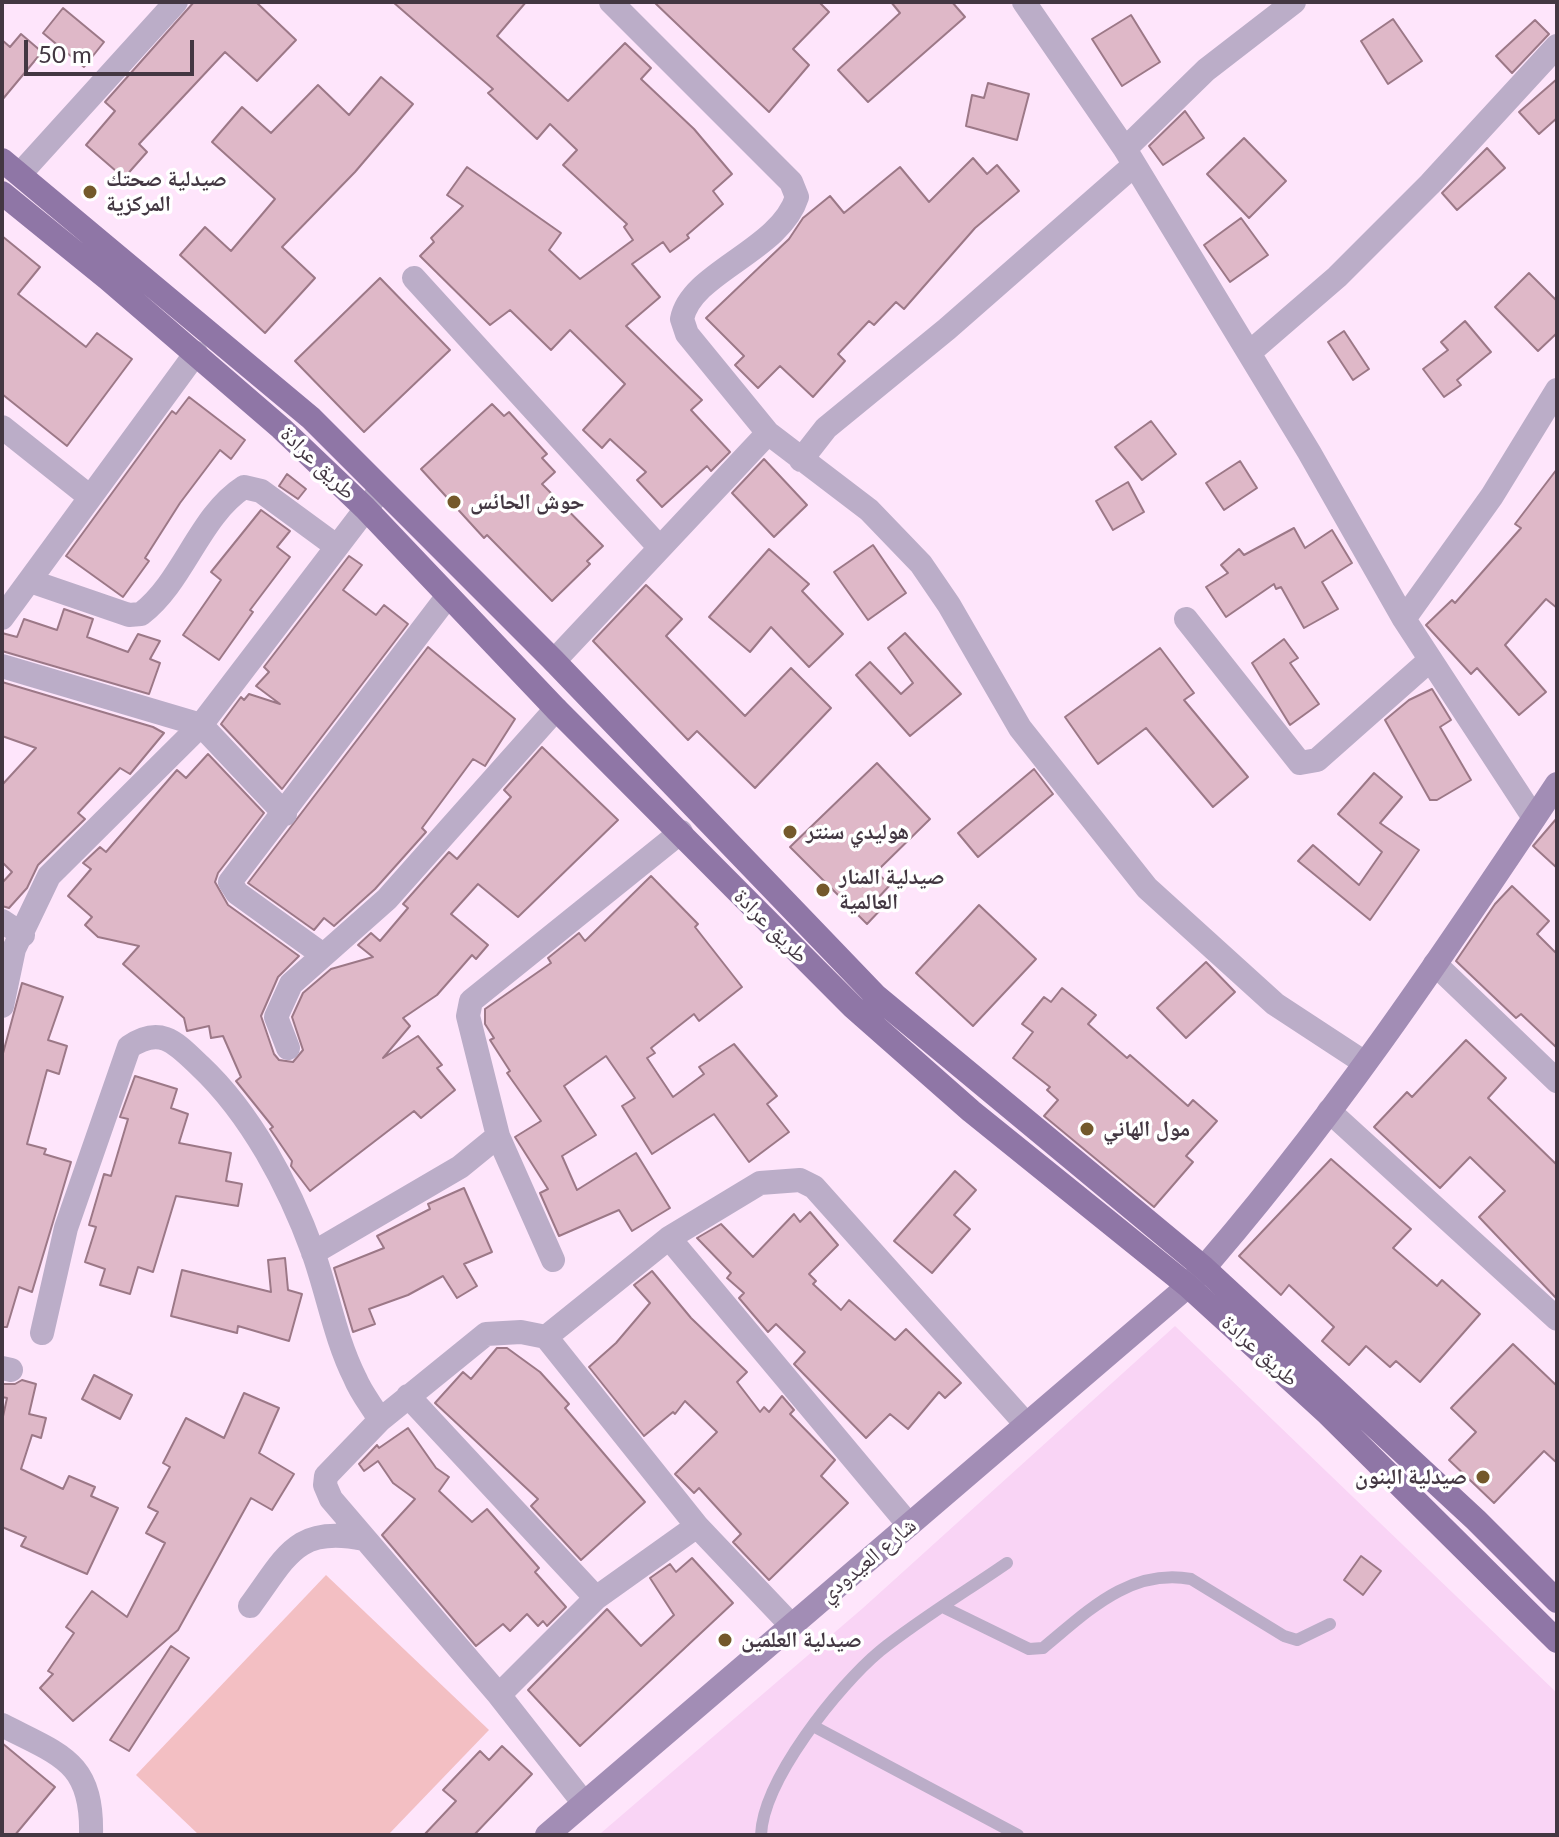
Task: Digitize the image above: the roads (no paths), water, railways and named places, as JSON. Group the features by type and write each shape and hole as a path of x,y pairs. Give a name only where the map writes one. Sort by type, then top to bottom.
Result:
{"main road":[{"name":"طريق عرادة","path":"11,167 271,383 383,489 554,661 876,996 1476,1520 1557,1601"},
{"name":"طريق عرادة","path":"2,193 196,353 365,508 556,709 853,1007 971,1111 1196,1277 1328,1414 1557,1641"}],"street":[{"path":"11,167 176,2"},
{"path":"611,2 791,182 797,197 784,224 691,298 682,319 687,334 768,433 869,510 921,564 949,605 1020,728 1147,888 1275,1004 1365,1063"},
{"path":"1024,2 1129,158 1249,353 1404,619 1534,818"},
{"path":"801,460 826,428 947,329 1129,158 1206,70 1294,2"},
{"path":"1249,353 1337,277 1430,184 1557,46"},
{"path":"414,278 660,548"},
{"path":"2,618 196,353"},
{"path":"1404,619 1492,496 1557,390"},
{"path":"2,427 90,497"},
{"path":"554,661 768,433"},
{"path":"30,581 129,615 141,614 193,550 228,497 244,487 261,491 336,546"},
{"path":"2,1006 9,962 49,876 201,725 365,508 383,489"},
{"path":"323,955 230,885 447,597"},
{"path":"1186,619 1300,763 1317,760 1430,660"},
{"path":"2,666 201,725 285,814"},
{"path":"288,1048 276,1017 291,984 387,899 556,709"},
{"name":"شارع العيدودي","path":"547,1835 1196,1277 1365,1063 1557,784"},
{"path":"553,1260 498,1136 468,1016 471,1001 681,832"},
{"path":"2,921 23,935"},
{"path":"1435,964 1557,1081"},
{"path":"42,1333 66,1228 129,1047 144,1037 162,1036 180,1047 230,1098 295,1208 355,1380 380,1420"},
{"path":"1329,1111 1557,1319"},
{"path":"313,1253 460,1167 498,1136"},
{"path":"546,1337 669,1238 760,1183 800,1180 814,1187 1025,1423"},
{"path":"669,1238 909,1525"},
{"path":"583,1802 499,1695 335,1506 325,1485 326,1476 408,1396 486,1334 521,1332 546,1337 697,1526 791,1625"},
{"path":"408,1396 596,1598"},
{"path":"499,1695 596,1598 697,1526"},
{"path":"250,1606 300,1543 334,1533 364,1539"},
{"path":"2,1725 58,1754 84,1779 92,1806 91,1835"}],"lane":[{"path":"761,1835 762,1821 784,1770 815,1727 878,1653 1007,1563"},
{"path":"943,1607 1029,1649 1043,1648 1115,1590 1174,1576 1191,1579 1284,1636 1297,1640 1330,1624"},
{"path":"815,1727 1018,1835"}],"place":[{"name":"صيدلية صحتك المركزية","path":"90,192"},
{"name":"حوش الحائس","path":"454,502"},
{"name":"هوليدي سنتر","path":"790,832"},
{"name":"صيدلية المنار العالمية","path":"823,890"},
{"name":"مول الهاني","path":"1087,1129"},
{"name":"صيدلية البنون","path":"1483,1477"},
{"name":"صيدلية العلمين","path":"725,1640"}]}
